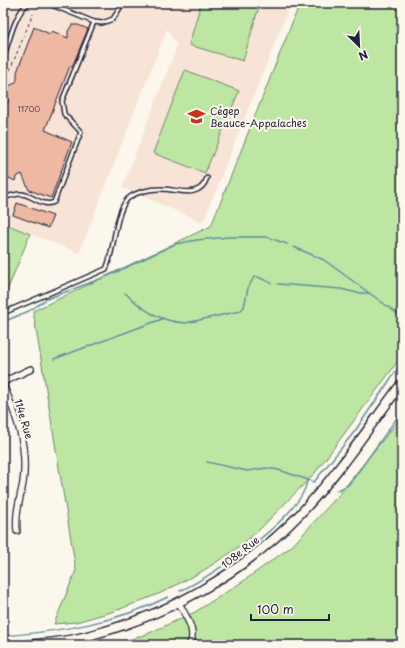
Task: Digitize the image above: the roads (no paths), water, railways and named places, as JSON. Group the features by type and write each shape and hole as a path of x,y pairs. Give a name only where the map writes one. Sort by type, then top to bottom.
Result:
{"main road":[{"name":"108e Rue","path":"28,645 78,638 151,616 203,590 246,561 299,514 318,493 402,383"}],"street":[{"path":"3,384 31,369"},
{"name":"114e Rue","path":"3,384 17,418 23,447 23,481 17,512 17,531"},
{"path":"179,603 192,631 192,641 189,645"}],"lane":[{"path":"3,60 19,15 26,5 30,3"},
{"path":"47,3 94,22 102,23 113,19 123,3"},
{"path":"3,196 9,197 21,194 48,204 54,202 81,135 78,128 64,114 62,101 94,22"},
{"path":"3,313 106,269 120,214 128,198 137,194 160,189 176,192 193,192 201,189 207,178"}],"waterway":[{"path":"3,322 29,311 47,299 110,275 175,244 229,237 267,237 287,244"},
{"path":"294,247 324,260 402,317"},
{"path":"125,293 139,305 160,318 186,323 240,311 244,307 248,288 254,277 258,277 271,283"},
{"path":"278,284 341,289 357,293 369,293"},
{"path":"54,359 162,319"},
{"path":"207,462 247,471 266,468 279,470 314,482 355,431 402,362"},
{"path":"336,491 348,485 353,479 402,411"},
{"path":"180,591 233,559 273,528 289,512 301,496 307,481 309,480"},
{"path":"3,636 88,624 128,613 168,597"}],"place":[{"name":"Cégep Beauce-Appalaches","path":"197,117"}]}
